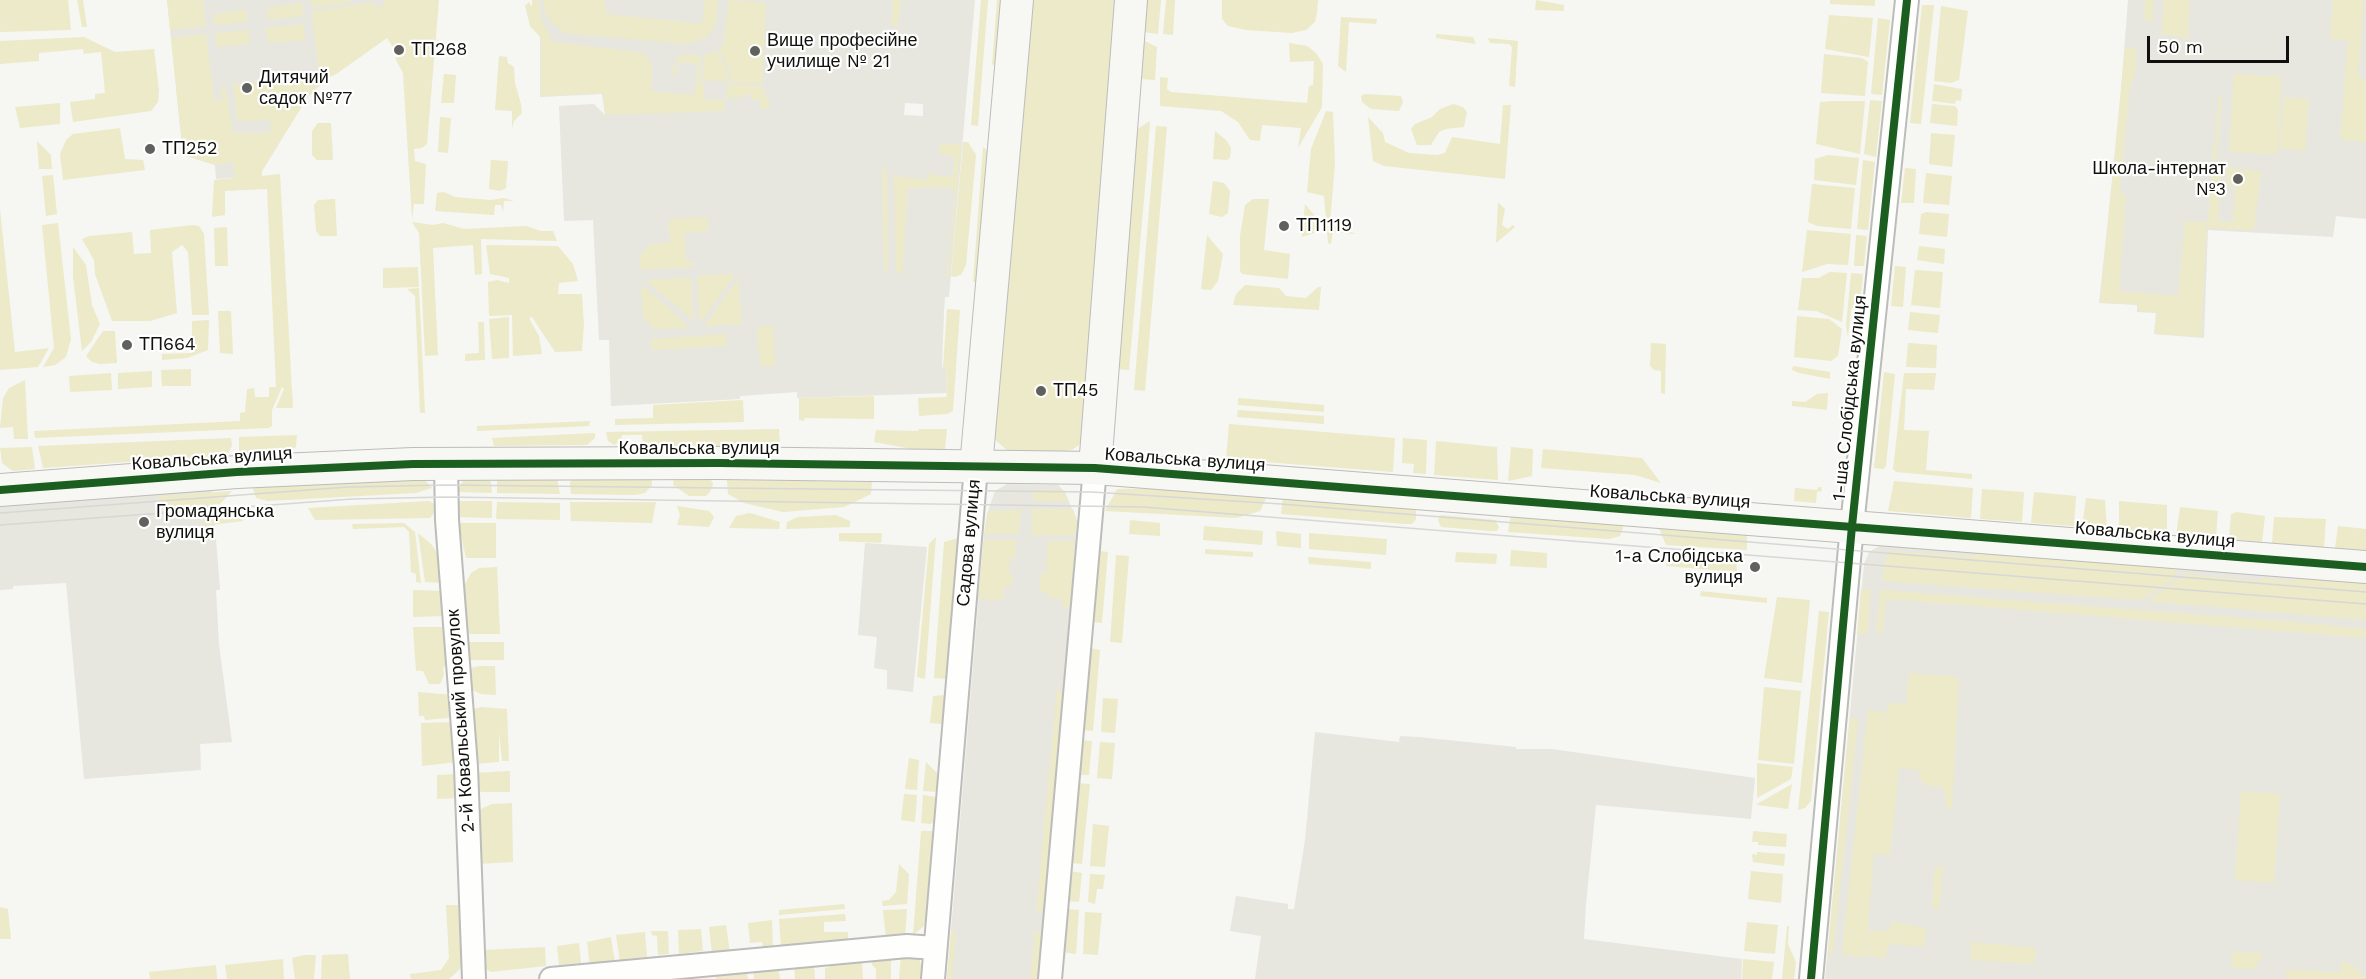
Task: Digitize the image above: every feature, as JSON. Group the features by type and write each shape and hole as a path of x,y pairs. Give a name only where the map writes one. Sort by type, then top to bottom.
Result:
{"street":[{"name":"Садова вулиця","path":"933,979 1017,0"},
{"path":"1050,979 1095,468 1131,0"},
{"name":"1-ша Слобідська вулиця","path":"1811,979 1852,526 1906,0"},
{"name":"Ковальська вулиця","path":"0,490 260,470 446,464 1095,468 2366,567"},
{"name":"2-й Ковальський провулок","path":"446,464 447,520 466,778 474,979"},
{"path":"551,979 907,946 935,948"}],"shaded area":[{"path":"0,0 68,0 71,30 0,32"},
{"path":"77,0 83,0 87,27 82,27"},
{"name":"Дитячий садок №77","path":"167,0 412,0 413,19 327,78 307,98 262,171 262,176 216,179 215,165 183,155"},
{"path":"167,0 203,0 206,26 170,30"},
{"path":"310,0 351,0 351,2 313,8"},
{"path":"384,0 439,0 427,144 422,148 414,149 415,161 426,164 424,204 414,204 412,219 403,73 395,58 404,56 403,44 392,46 387,38 327,78 307,98 262,171 262,176 280,174 293,408 276,408 284,389 282,387 272,410 272,426 268,428 35,438 34,431 240,421 240,413 245,412 247,389 254,388 255,397 269,397 269,387 276,387 267,189 225,191 225,215 212,217 214,180 234,178 234,162 215,165 183,155 171,38 206,34 214,101 222,100 221,87 225,86 233,133 271,133 270,119 238,122 233,85 287,79 290,82 310,80 319,74 312,12 373,2 375,7 384,6"},
{"path":"532,0 975,0 949,297 945,297 942,367 946,368 947,393 797,398 797,392 740,396 740,399 611,406 609,340 599,340 593,220 564,221 559,106 594,104 605,115 602,94 540,97 540,38 533,21","holes":["905,103 923,104 923,116 904,115"]},
{"path":"532,0 539,0 541,19 553,42 644,53 652,64 651,91 694,95 698,64 677,62 676,75 672,74 673,68 677,57 688,54 701,55 700,83 704,84 704,99 724,100 724,111 606,115 602,93 541,96 541,38 530,26 525,6 529,2 532,7"},
{"path":"543,0 604,0 607,14 702,24 705,0 718,0 716,23 711,31 706,37 688,44 564,33 549,20 544,11"},
{"path":"729,0 766,3 762,84 730,82 730,70 719,49 724,43"},
{"path":"893,0 901,0 898,26 891,25"},
{"path":"981,0 988,0 978,126 971,125"},
{"path":"997,0 1003,0 997,63 992,65"},
{"path":"1029,0 1120,0 1083,442 1072,450 1059,452 1008,451 993,438"},
{"path":"1146,0 1161,0 1158,34 1143,32"},
{"path":"1166,0 1175,0 1173,35 1163,34"},
{"path":"1222,0 1318,0 1315,22 1306,30 1292,33 1246,30 1228,26 1222,19"},
{"path":"1536,0 1564,5 1564,11 1535,10"},
{"path":"1830,0 1875,0 1875,6 1830,4"},
{"name":"Школа-інтернат №3","path":"2128,0 2366,0 2366,219 2336,216 2333,237 2208,230 2204,338 2154,334 2156,313 2137,312 2137,305 2099,303 2119,116"},
{"path":"2145,0 2154,0 2152,23 2144,18"},
{"path":"2164,0 2190,0 2188,38 2161,34"},
{"path":"2333,0 2364,0 2358,75 2366,83 2366,142 2340,139 2348,40 2330,39"},
{"path":"302,3 303,16 268,20 267,8"},
{"path":"1922,5 1934,5 1921,124 1910,123"},
{"path":"1941,6 1968,11 1959,80 1951,83 1934,81"},
{"path":"246,10 247,22 214,25 214,14"},
{"path":"1829,15 1873,18 1869,57 1825,49"},
{"path":"1341,17 1377,19 1376,24 1349,22 1346,72 1338,66"},
{"path":"1878,18 1890,20 1882,95 1871,94"},
{"path":"303,24 305,40 268,43 265,28"},
{"path":"249,30 250,44 217,47 215,33"},
{"path":"1436,34 1473,37 1476,44 1436,38"},
{"path":"84,37 115,52 154,49 159,90 158,102 151,111 73,122 70,102 95,99 95,94 105,93 101,52 84,54 83,49 39,53 39,61 0,64 0,41"},
{"path":"1488,38 1518,41 1515,87 1509,86 1512,47 1509,44 1490,43"},
{"path":"1143,40 1157,47 1155,80 1140,79"},
{"path":"1289,43 1307,46 1316,53 1323,64 1322,107 1298,148 1301,128 1262,125 1260,141 1250,140 1238,122 1221,111 1160,106 1160,77 1168,78 1167,89 1171,92 1307,103 1309,86 1313,85 1314,61 1290,62"},
{"path":"2125,47 2137,49 2135,76 2130,86 2120,186 2121,194 2126,195 2119,291 2178,296 2185,221 2207,222 2201,337 2155,334 2157,312 2138,311 2137,304 2100,303"},
{"path":"716,50 728,71 727,82 703,80 704,56"},
{"path":"1824,54 1862,58 1868,62 1865,96 1821,93"},
{"path":"499,56 507,57 508,63 514,67 515,83 521,104 522,113 514,121 512,128 512,111 495,110"},
{"path":"444,74 456,75 454,103 441,103"},
{"path":"2234,74 2282,77 2277,155 2229,152"},
{"path":"728,84 762,86 771,108 761,109 760,100 752,100 751,94 747,94 747,97 725,98"},
{"path":"1934,84 1962,89 1961,101 1956,100 1955,104 1932,101"},
{"path":"1365,94 1401,96 1403,102 1399,111 1371,109 1362,102 1361,96"},
{"path":"2219,96 2222,97 2216,166 2212,166"},
{"path":"2284,97 2309,99 2305,151 2279,148"},
{"path":"1870,100 1882,101 1876,157 1864,154"},
{"path":"1865,101 1860,154 1816,144 1820,102"},
{"path":"60,103 60,124 20,128 15,107"},
{"path":"1453,104 1463,107 1467,112 1464,127 1439,132 1431,145 1417,145 1411,129 1415,124"},
{"path":"1932,104 1955,106 1958,110 1957,126 1930,123"},
{"path":"1503,105 1511,105 1505,179 1384,166 1373,161 1368,117 1383,133 1385,142 1409,153 1437,155 1445,153 1452,137 1500,144"},
{"path":"1326,111 1333,112 1335,163 1330,224 1356,234 1333,232 1331,244 1328,243 1324,196 1307,192 1311,149"},
{"path":"440,117 451,118 448,153 438,152"},
{"path":"1150,121 1129,370 1115,369 1136,130"},
{"path":"318,123 331,123 333,160 317,160 312,155 312,131"},
{"path":"1156,126 1167,127 1145,391 1134,390"},
{"path":"120,128 125,159 143,160 145,170 63,180 60,154 66,140 73,134"},
{"path":"1215,131 1226,140 1231,148 1230,158 1227,160 1213,159"},
{"path":"1931,133 1955,135 1952,167 1929,164"},
{"path":"37,141 51,155 52,169 39,169"},
{"path":"963,142 968,142 976,155 966,265 961,275 954,277 951,276"},
{"path":"940,144 961,144 948,277 946,277 955,190 944,187 908,188 902,273 896,273 894,176 927,180 928,174 953,177 955,157 940,154"},
{"path":"983,147 991,153 981,282 973,282"},
{"path":"1828,155 1859,158 1856,185 1814,180 1815,159"},
{"path":"491,160 508,161 506,188 500,191 489,189"},
{"path":"1863,160 1875,162 1868,230 1857,229"},
{"path":"2221,167 2261,172 2254,230 2208,228 2211,174 2220,176 2218,222 2233,222 2235,186 2226,184 2228,173"},
{"path":"1905,168 1916,169 1914,203 1901,203"},
{"path":"882,169 887,169 888,270 884,270"},
{"path":"1926,173 1952,176 1949,205 1923,203"},
{"path":"53,175 57,214 46,216 42,176"},
{"path":"1213,181 1224,183 1230,191 1228,213 1222,217 1209,214"},
{"path":"1812,184 1855,188 1851,229 1817,226 1808,222"},
{"path":"444,192 455,197 491,200 504,198 514,201 504,201 503,213 501,205 495,205 494,215 435,211 437,193"},
{"path":"335,199 337,236 320,236 316,231 314,205 318,200"},
{"path":"1253,199 1269,199 1264,250 1290,254 1288,279 1242,274 1240,271 1240,236 1245,205"},
{"path":"1498,202 1505,209 1502,225 1508,229 1513,225 1515,227 1496,243"},
{"path":"1305,204 1315,216 1316,224 1314,233 1302,237"},
{"path":"0,209 15,352 49,348 38,367 0,370"},
{"path":"1926,212 1949,214 1947,237 1919,234 1921,214"},
{"path":"707,217 708,231 684,233 686,260 692,261 693,267 641,270 639,254 643,254 648,245 671,242 668,226 670,219"},
{"path":"412,222 433,225 443,223 464,229 526,226 541,231 553,231 557,241 481,239 482,274 475,275 473,245 433,248 438,355 425,356 419,233"},
{"path":"58,223 71,339 66,357 55,365 43,367 54,348 42,225"},
{"path":"199,226 204,234 209,315 192,315 188,252 182,245 172,252 177,313 150,321 112,321 95,274 94,260 82,239 89,236 132,232 134,254 151,253 150,230"},
{"path":"227,227 228,266 215,266 214,228"},
{"path":"1807,230 1851,234 1848,265 1827,264 1802,272"},
{"path":"1207,235 1223,254 1218,281 1211,290 1201,289"},
{"path":"1856,235 1867,236 1864,266 1854,266"},
{"path":"486,245 558,246 573,264 578,281 559,283 558,294 582,294 584,325 582,351 555,352 532,317 529,318 539,336 542,354 513,356 512,315 489,316 488,282 497,280 509,283 509,278 490,274"},
{"path":"1919,246 1945,249 1944,264 1917,260"},
{"path":"73,247 86,265 92,305 100,324 91,342 82,351 73,277"},
{"path":"1895,266 1906,267 1903,307 1891,306"},
{"path":"418,267 419,287 383,288 383,268"},
{"path":"1915,270 1943,272 1940,308 1911,305"},
{"path":"1830,272 1847,273 1842,322 1816,311 1798,310 1802,278 1818,278"},
{"path":"1851,273 1863,274 1861,295 1851,310 1848,337 1846,326"},
{"path":"732,274 734,276 702,320 699,320 697,276"},
{"path":"691,277 693,320 647,282 649,280"},
{"path":"738,279 742,324 706,326 705,324"},
{"path":"1245,285 1279,288 1286,296 1306,298 1321,287 1319,310 1233,305 1236,294"},
{"path":"644,286 688,326 686,328 654,329 643,317 641,289"},
{"path":"419,288 425,413 420,413 415,296 407,289"},
{"path":"947,309 960,310 953,411 947,414 919,416 918,398 946,397 947,394 946,368 943,367"},
{"path":"218,311 231,311 233,354 220,353"},
{"path":"1910,312 1940,315 1938,333 1908,330"},
{"path":"1797,316 1829,319 1842,329 1838,356 1831,361 1794,357"},
{"path":"509,317 509,358 492,359 489,319"},
{"path":"209,320 208,350 187,358 162,360 162,354 192,353 192,321"},
{"path":"478,322 484,322 485,360 465,361 465,354 479,353"},
{"path":"773,326 775,366 760,366 757,327"},
{"path":"103,331 115,331 117,363 100,364 92,362 86,356"},
{"path":"726,334 727,346 651,350 651,339"},
{"path":"1651,343 1666,344 1665,394 1661,393 1661,371 1654,370 1650,366"},
{"path":"1908,343 1937,345 1936,368 1906,367"},
{"path":"1793,366 1830,372 1830,379 1799,373 1792,370"},
{"path":"191,369 191,386 162,386 161,370"},
{"path":"152,371 152,387 118,389 118,373"},
{"path":"1884,372 1895,374 1886,466 1883,469 1874,468"},
{"path":"111,373 112,390 70,392 69,376"},
{"path":"1904,373 1936,373 1934,390 1906,389 1904,430 1929,431 1926,470 1972,474 1972,479 1896,472 1893,469"},
{"path":"25,380 28,439 14,439 13,427 0,428 3,398 9,388"},
{"path":"1828,393 1827,410 1792,406 1792,401 1805,402 1817,394"},
{"path":"874,396 874,419 805,418 804,421 799,420 799,398"},
{"path":"1238,398 1324,405 1324,412 1238,405"},
{"path":"743,400 744,422 615,425 615,419 653,418 653,405"},
{"path":"1238,410 1324,416 1324,424 1237,417"},
{"path":"590,421 589,426 477,431 477,426"},
{"path":"1229,424 1395,438 1393,472 1226,459"},
{"path":"779,429 780,445 773,448 643,446 642,435 622,435 621,441 614,445 608,441 606,432"},
{"path":"919,429 947,429 945,449 918,450 874,442 876,430 918,431"},
{"path":"595,433 595,438 587,445 494,446 492,438"},
{"path":"297,435 296,447 291,450 241,454 239,450 239,437"},
{"path":"231,438 232,446 227,455 43,468 38,446"},
{"path":"1403,438 1427,440 1426,474 1413,473 1414,464 1402,463"},
{"path":"1436,441 1497,447 1498,480 1434,475"},
{"path":"32,447 35,469 13,471 2,463 0,448"},
{"path":"1511,447 1533,449 1532,476 1508,481"},
{"path":"1543,449 1642,458 1661,483 1635,475 1541,468"},
{"path":"422,477 432,488 416,493 268,501 256,498 252,486"},
{"path":"487,477 491,482 492,493 457,492 464,479"},
{"path":"497,478 557,478 560,494 497,493"},
{"path":"573,478 652,479 652,485 645,493 635,495 571,494 570,483"},
{"path":"674,479 711,480 713,484 706,496 689,496 673,485"},
{"path":"727,480 872,482 871,494 844,507 783,512 744,503 728,494"},
{"path":"1894,481 1973,488 1971,518 1888,511"},
{"path":"1007,484 1058,485 1065,492 1077,521 1039,979 947,979 984,534 987,514 995,491"},
{"path":"1821,487 1822,491 1817,492 1816,503 1794,501 1795,488 1817,490"},
{"path":"1176,488 1268,494 1260,511 1236,518 1105,511 1117,489"},
{"path":"212,489 220,590 216,590 219,645 232,742 200,744 201,770 84,779 66,583 13,586 13,589 0,590 0,505"},
{"path":"1982,489 2024,492 2022,522 1980,519"},
{"path":"1033,490 1063,490 1069,501 1034,501"},
{"path":"232,491 220,504 174,507 166,505 157,496"},
{"path":"2034,492 2076,496 2074,526 2031,523"},
{"path":"1283,496 1416,506 1416,519 1412,524 1405,524 1281,514"},
{"path":"2086,498 2105,500 2107,529 2082,527"},
{"path":"429,501 436,505 437,509 430,518 315,520 308,508"},
{"path":"456,501 492,501 492,518 455,517"},
{"path":"2119,501 2167,505 2167,534 2119,530"},
{"path":"497,502 560,503 560,520 496,519"},
{"path":"570,502 656,502 652,523 571,521"},
{"path":"677,506 709,511 714,517 709,527 677,525 680,515"},
{"path":"2180,507 2218,511 2216,538 2176,535"},
{"path":"1032,509 1073,509 1077,521 1075,536 1031,535"},
{"path":"1021,510 1018,534 984,534 988,511"},
{"path":"240,512 243,521 203,526 201,522"},
{"path":"2237,512 2265,516 2262,542 2229,539 2231,514"},
{"path":"750,513 780,522 779,529 729,528 736,516"},
{"path":"1514,514 1623,523 1623,528 1620,536 1609,539 1508,532 1510,519"},
{"path":"836,515 850,521 850,527 786,529 787,522 798,517"},
{"path":"1441,515 1495,520 1499,527 1497,531 1491,531 1441,527 1438,520"},
{"path":"2274,517 2326,519 2324,547 2272,543"},
{"path":"1130,520 1160,523 1160,536 1129,534"},
{"path":"404,523 415,532 421,583 416,582 416,574 411,572 409,532 404,527 353,529 352,524"},
{"path":"458,523 496,523 496,558 466,558"},
{"path":"1204,526 1263,531 1262,545 1203,540"},
{"path":"1658,526 1744,533 1747,536 1747,550 1666,545"},
{"path":"2338,526 2366,529 2366,550 2335,548"},
{"path":"1276,531 1301,534 1301,548 1277,546"},
{"path":"418,533 432,545 442,561 444,583 425,582"},
{"path":"839,533 882,533 881,543 839,541"},
{"path":"1309,533 1387,539 1386,555 1309,549"},
{"path":"936,537 925,679 917,677 929,544"},
{"path":"958,538 946,679 934,678 944,542"},
{"path":"984,540 1016,540 1015,558 1010,558 1009,574 1013,574 1011,587 1004,587 1003,600 978,599"},
{"path":"1048,541 1075,541 1072,596 1068,608 1063,608 1063,599 1048,598 1048,592 1040,592 1040,574 1046,574"},
{"path":"865,543 927,547 913,692 887,689 887,670 874,668 877,637 858,635"},
{"path":"1881,545 2366,582 2366,979 1825,979 1864,564 1869,552"},
{"path":"1205,549 1253,552 1253,557 1205,554"},
{"path":"1511,550 1547,553 1547,568 1510,566"},
{"path":"1098,551 1108,552 1102,623 1092,622"},
{"path":"1890,551 1974,556 1976,551 2178,567 2173,580 2140,600 1882,581 1885,560"},
{"path":"1456,552 1497,554 1496,564 1455,562"},
{"path":"1666,554 1736,560 1737,572 1666,566"},
{"path":"1116,555 1129,556 1122,643 1110,642"},
{"path":"1308,557 1371,562 1371,569 1309,564"},
{"path":"497,567 500,634 463,634 460,594 471,573 479,568"},
{"path":"2185,574 2258,581 2262,578 2293,581 2304,577 2366,582 2366,620 2147,601"},
{"path":"1861,589 1871,590 1867,634 1857,633"},
{"path":"413,590 444,591 446,616 413,617"},
{"path":"1880,590 2366,629 2366,638 1886,599 1882,637 1877,630"},
{"path":"1701,591 1767,598 1767,603 1700,596"},
{"path":"1777,597 1810,600 1802,683 1764,678"},
{"path":"1819,611 1829,612 1811,801 1805,808 1798,810"},
{"path":"413,627 447,627 450,661 443,668 444,675 440,684 429,684 423,671 416,671"},
{"path":"464,642 504,642 504,660 465,660"},
{"path":"1090,648 1100,650 1093,731 1082,730"},
{"path":"495,666 496,695 481,694 468,688 466,669"},
{"path":"1909,673 1959,677 1952,808 1946,808 1944,788 1926,785 1919,778 1919,770 1899,768 1890,855 1874,854 1865,958 1842,954 1868,710 1886,712 1880,792 1888,703 1906,704"},
{"path":"1764,687 1801,691 1794,764 1758,760"},
{"path":"1057,688 1064,695 1045,909 1036,914"},
{"path":"418,692 453,695 454,714 448,718 425,720 424,716 419,716"},
{"path":"945,695 942,724 930,723 933,696"},
{"path":"1103,698 1118,699 1115,733 1101,732"},
{"path":"481,707 507,709 509,761 502,761 499,733 499,762 473,764 469,710"},
{"path":"1850,717 1858,720 1833,953 1828,952"},
{"path":"455,722 457,762 422,766 421,723"},
{"path":"1315,732 1399,742 1400,736 1516,747 1516,749 1552,749 1755,778 1751,819 1596,805 1586,904 1584,939 1742,959 1741,979 1255,979 1261,936 1230,931 1236,896 1288,904 1288,909 1294,909 1305,840"},
{"path":"1081,740 1092,741 1089,775 1078,775"},
{"path":"1100,742 1115,743 1112,779 1097,778"},
{"path":"909,758 919,760 917,790 905,789"},
{"path":"926,762 938,774 937,792 923,791"},
{"path":"1757,763 1793,767 1791,779 1757,798"},
{"path":"510,771 510,792 482,792 474,789 474,773"},
{"path":"458,774 459,798 437,799 437,775"},
{"path":"1077,783 1090,784 1082,864 1070,863"},
{"path":"1792,784 1788,809 1757,805 1757,804"},
{"path":"2241,791 2280,794 2274,883 2235,880"},
{"path":"904,794 917,795 915,822 901,820"},
{"path":"923,795 936,797 934,822 931,824 921,823"},
{"path":"512,803 513,862 477,864 476,821 481,809 492,804"},
{"path":"1093,824 1109,826 1105,867 1090,866"},
{"path":"921,831 933,831 927,910 924,926 913,935"},
{"path":"1753,831 1787,834 1786,847 1758,845 1758,842 1752,842"},
{"path":"1757,852 1785,854 1784,866 1753,862 1752,854 1757,855"},
{"path":"899,864 909,874 907,904 883,906 882,901 889,900 896,892"},
{"path":"1935,867 1943,867 1939,909 1932,908"},
{"path":"1069,871 1082,873 1079,902 1067,901"},
{"path":"1751,871 1783,874 1781,903 1748,899"},
{"path":"1090,874 1105,875 1103,889 1097,889 1095,904 1088,902"},
{"path":"459,876 464,946 460,969 449,979 411,979 410,974 441,970 449,958 446,905 458,905"},
{"path":"844,904 845,909 779,915 779,910"},
{"path":"0,907 8,909 11,939 0,939"},
{"path":"907,909 905,938 886,940 883,910"},
{"path":"1066,909 1079,910 1076,954 1063,952"},
{"path":"1085,912 1102,913 1098,955 1083,954"},
{"path":"845,914 846,921 824,922 824,932 848,932 848,943 781,948 779,919"},
{"path":"772,920 773,949 763,950 762,942 750,943 748,923"},
{"path":"1747,922 1778,925 1775,954 1744,951"},
{"path":"1891,922 1926,928 1924,947 1889,944 1885,959 1866,955 1869,930 1889,931"},
{"path":"726,925 730,953 712,954 709,927"},
{"path":"1787,926 1789,926 1788,944 1796,962 1794,979 1782,979"},
{"path":"701,929 703,951 679,954 678,930"},
{"path":"1035,930 1043,934 1039,979 1030,979"},
{"path":"651,931 668,931 669,954 658,955 657,936 652,935"},
{"path":"951,931 956,931 952,979 947,979"},
{"path":"645,932 647,957 624,959 624,962 620,962 616,935"},
{"path":"611,937 615,963 590,966 587,942"},
{"path":"1972,942 2036,948 2035,959 2033,964 1971,960 1972,948 1969,948"},
{"path":"579,943 581,963 559,965 557,946"},
{"path":"545,947 546,966 491,972 486,969 484,950"},
{"path":"2232,952 2264,953 2255,969 2231,968"},
{"path":"348,954 350,979 321,979 322,955"},
{"path":"912,954 919,958 921,979 899,979 901,956"},
{"path":"316,955 314,979 295,979 292,958"},
{"path":"891,957 891,979 876,979 876,969 871,959"},
{"path":"283,959 284,979 227,979 225,965"},
{"path":"1743,959 1774,962 1772,979 1742,979"},
{"path":"862,960 863,979 825,979 825,968 830,967 830,962"},
{"path":"2342,961 2356,968 2366,979 2287,979 2286,969 2340,973"},
{"path":"814,963 815,979 795,979 794,965"},
{"path":"216,965 217,979 150,979 149,972"},
{"path":"778,966 780,979 754,979 753,968"},
{"path":"747,973 748,979 716,979 716,976"}],"tram line":[{"path":"0,513 348,487 446,485 1092,492 1281,504 2366,592"},
{"path":"0,525 352,499 446,497 1143,507 2366,604"}],"cycle path":[{"path":"1811,979 1852,526 1907,0"},
{"path":"0,490 237,472 413,464 719,463 1095,468 2366,567"}],"place":[{"name":"ТП268","path":"399,50"},
{"name":"Вище професійне училище № 21","path":"755,51"},
{"name":"Дитячий садок №77","path":"247,88"},
{"name":"ТП252","path":"150,149"},
{"name":"Школа-інтернат №3","path":"2238,179"},
{"name":"ТП1119","path":"1284,226"},
{"name":"ТП664","path":"127,345"},
{"name":"ТП45","path":"1041,391"},
{"name":"Громадянська вулиця","path":"144,522"},
{"name":"1-а Слобідська вулиця","path":"1755,567"}]}
